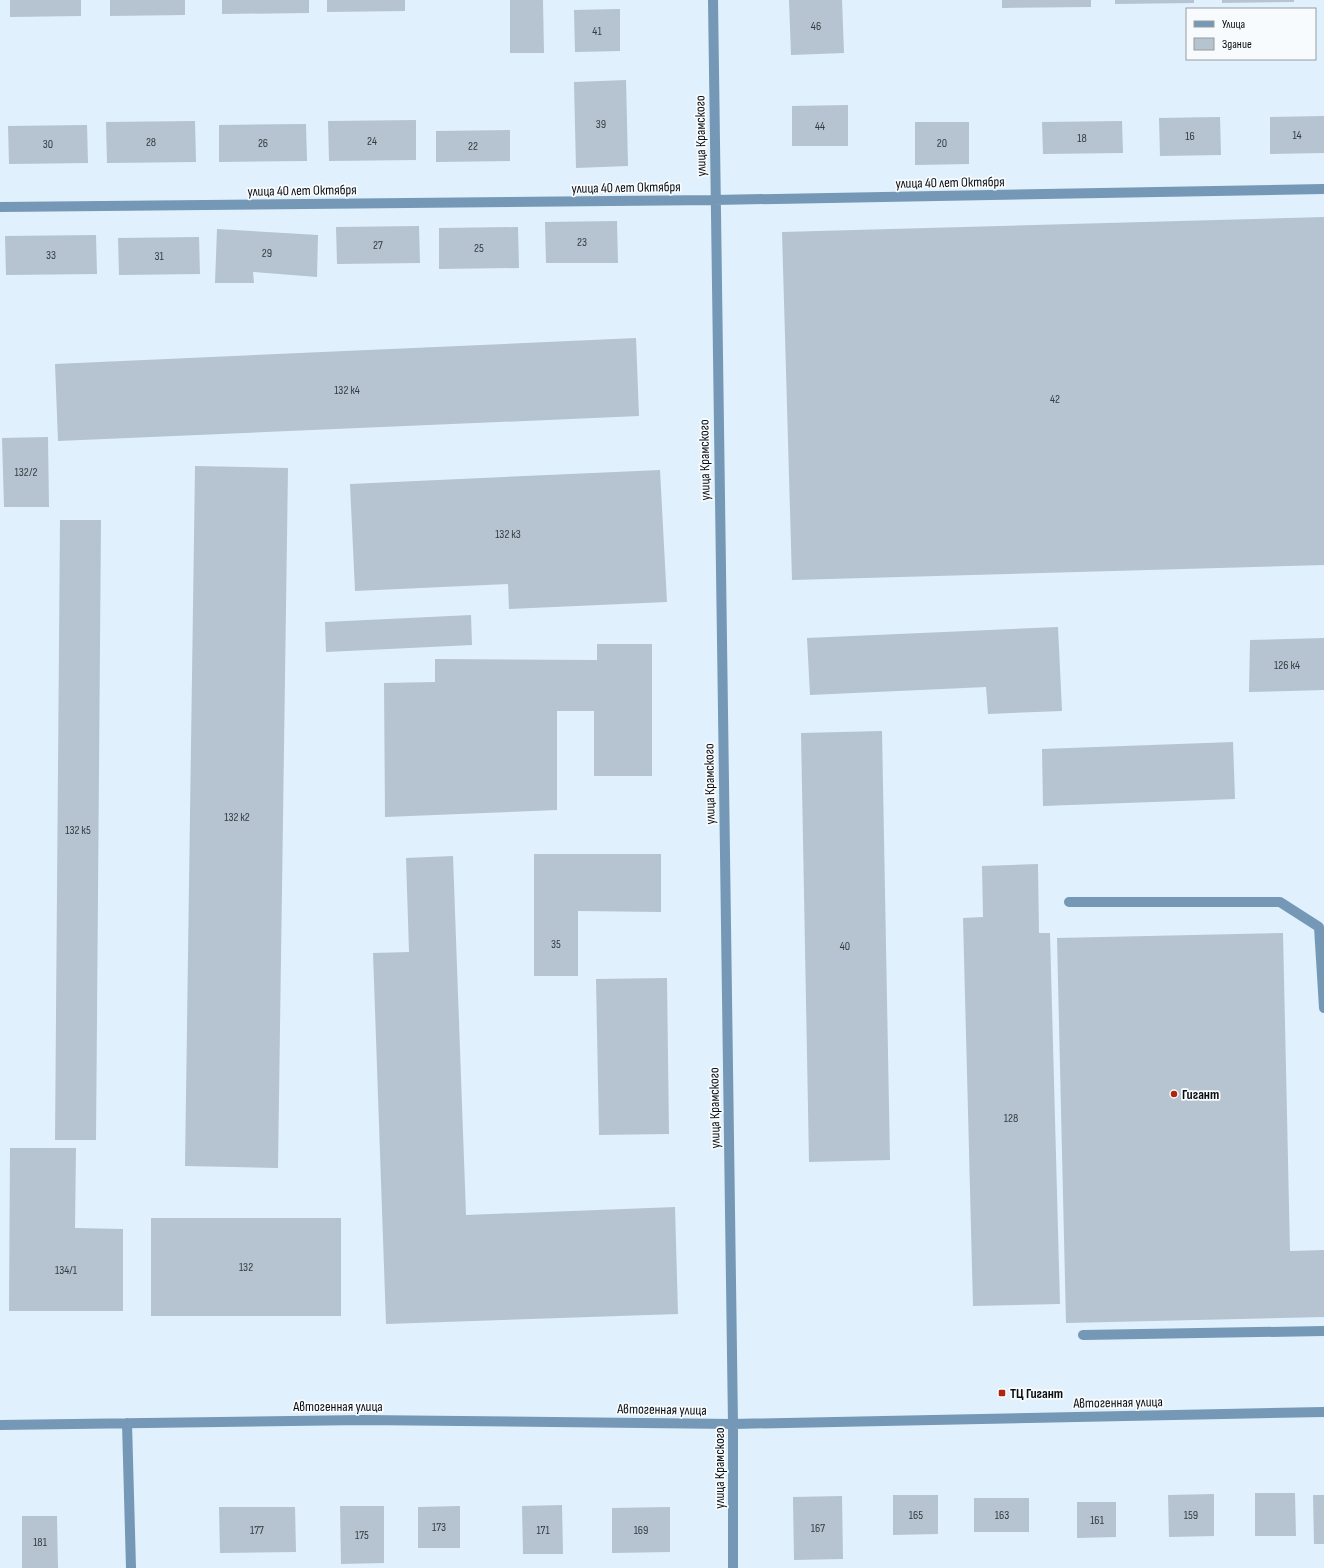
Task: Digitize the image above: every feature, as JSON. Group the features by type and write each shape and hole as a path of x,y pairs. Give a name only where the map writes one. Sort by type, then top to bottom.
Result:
{"street":[{"name":"улица Крамского","path":"713,0 714,200 733,1424 733,1568"},
{"name":"улица 40 лет Октября","path":"0,207 714,200 1324,189"},
{"path":"1069,902 1280,902 1319,927 1324,1008"},
{"path":"1082,1335 1324,1331"},
{"name":"Автогенная улица","path":"0,1425 370,1420 733,1424 1324,1412"},
{"path":"127,1423 131,1568"}],"building":[{"path":"10,0 81,0 81,16 10,17"},
{"path":"110,0 185,0 185,15 110,16"},
{"path":"222,0 309,0 309,13 222,14"},
{"path":"327,0 405,0 405,11 327,12"},
{"path":"510,0 543,0 544,53 510,53"},
{"path":"789,0 842,0 844,53 791,55"},
{"path":"1002,0 1091,0 1091,7 1002,8"},
{"path":"1115,0 1194,0 1194,3 1115,4"},
{"path":"1222,0 1294,0 1294,2 1222,3"},
{"path":"620,9 620,51 575,52 574,10"},
{"path":"626,80 628,166 576,168 574,82"},
{"path":"848,105 848,146 792,146 792,106"},
{"path":"1324,116 1324,153 1270,154 1270,117"},
{"path":"1220,117 1221,155 1160,156 1159,118"},
{"path":"416,120 416,160 329,161 328,121"},
{"path":"195,121 196,162 107,163 106,122"},
{"path":"1122,121 1123,153 1043,154 1042,122"},
{"path":"915,122 969,122 969,164 915,165"},
{"path":"306,124 307,161 219,162 219,125"},
{"path":"87,125 88,163 9,164 8,126"},
{"path":"510,130 510,161 436,162 436,131"},
{"path":"1324,217 1324,565 792,580 782,232"},
{"path":"617,221 618,263 546,263 545,222"},
{"path":"419,226 420,263 337,264 336,227"},
{"path":"518,227 519,268 439,269 439,228"},
{"path":"217,229 318,235 317,277 253,272 254,283 215,283"},
{"path":"96,235 97,274 6,275 5,236"},
{"path":"199,237 200,274 119,275 118,238"},
{"path":"636,338 639,416 58,441 55,364"},
{"path":"48,437 49,507 4,507 2,438"},
{"path":"195,466 288,468 278,1168 185,1166"},
{"path":"660,470 667,602 509,609 508,584 355,591 350,484"},
{"path":"60,520 101,520 96,1140 55,1140"},
{"path":"471,615 472,645 326,652 325,622"},
{"path":"1058,627 1062,711 988,714 986,687 810,695 807,638"},
{"path":"1324,638 1324,690 1249,692 1250,640"},
{"path":"597,644 652,644 652,776 594,776 594,711 557,711 557,810 385,817 384,683 435,682 435,659 597,660"},
{"path":"882,731 890,1160 809,1162 801,733"},
{"path":"1233,742 1235,799 1043,806 1042,749"},
{"path":"534,854 661,854 661,912 578,911 578,976 534,976"},
{"path":"453,856 466,1215 675,1207 678,1314 386,1324 373,953 409,952 406,858"},
{"path":"1038,864 1039,933 1050,933 1060,1304 973,1306 963,918 983,917 982,866"},
{"name":"Гигант","path":"1283,933 1290,1251 1324,1250 1324,1317 1066,1323 1057,938"},
{"path":"667,978 669,1134 599,1135 596,979"},
{"path":"10,1148 76,1148 75,1228 123,1229 123,1311 9,1311"},
{"path":"151,1218 341,1218 341,1316 151,1316"},
{"path":"1255,1493 1295,1493 1296,1536 1255,1536"},
{"path":"1214,1494 1214,1536 1169,1537 1168,1495"},
{"path":"893,1495 938,1495 938,1534 893,1535"},
{"path":"1313,1495 1324,1495 1324,1544 1314,1544"},
{"path":"842,1496 843,1559 794,1560 793,1497"},
{"path":"974,1498 1029,1498 1029,1532 974,1532"},
{"path":"1077,1502 1116,1502 1116,1537 1077,1538"},
{"path":"562,1505 563,1554 523,1554 522,1506"},
{"path":"340,1506 384,1506 384,1563 341,1564"},
{"path":"460,1506 460,1548 418,1548 418,1507"},
{"path":"219,1507 295,1507 296,1552 220,1553"},
{"path":"670,1507 670,1552 612,1553 612,1508"},
{"path":"22,1516 57,1516 58,1568 22,1568"}],"place":[{"name":"Гигант","path":"1174,1094"},
{"name":"ТЦ Гигант","path":"1002,1393"}]}
